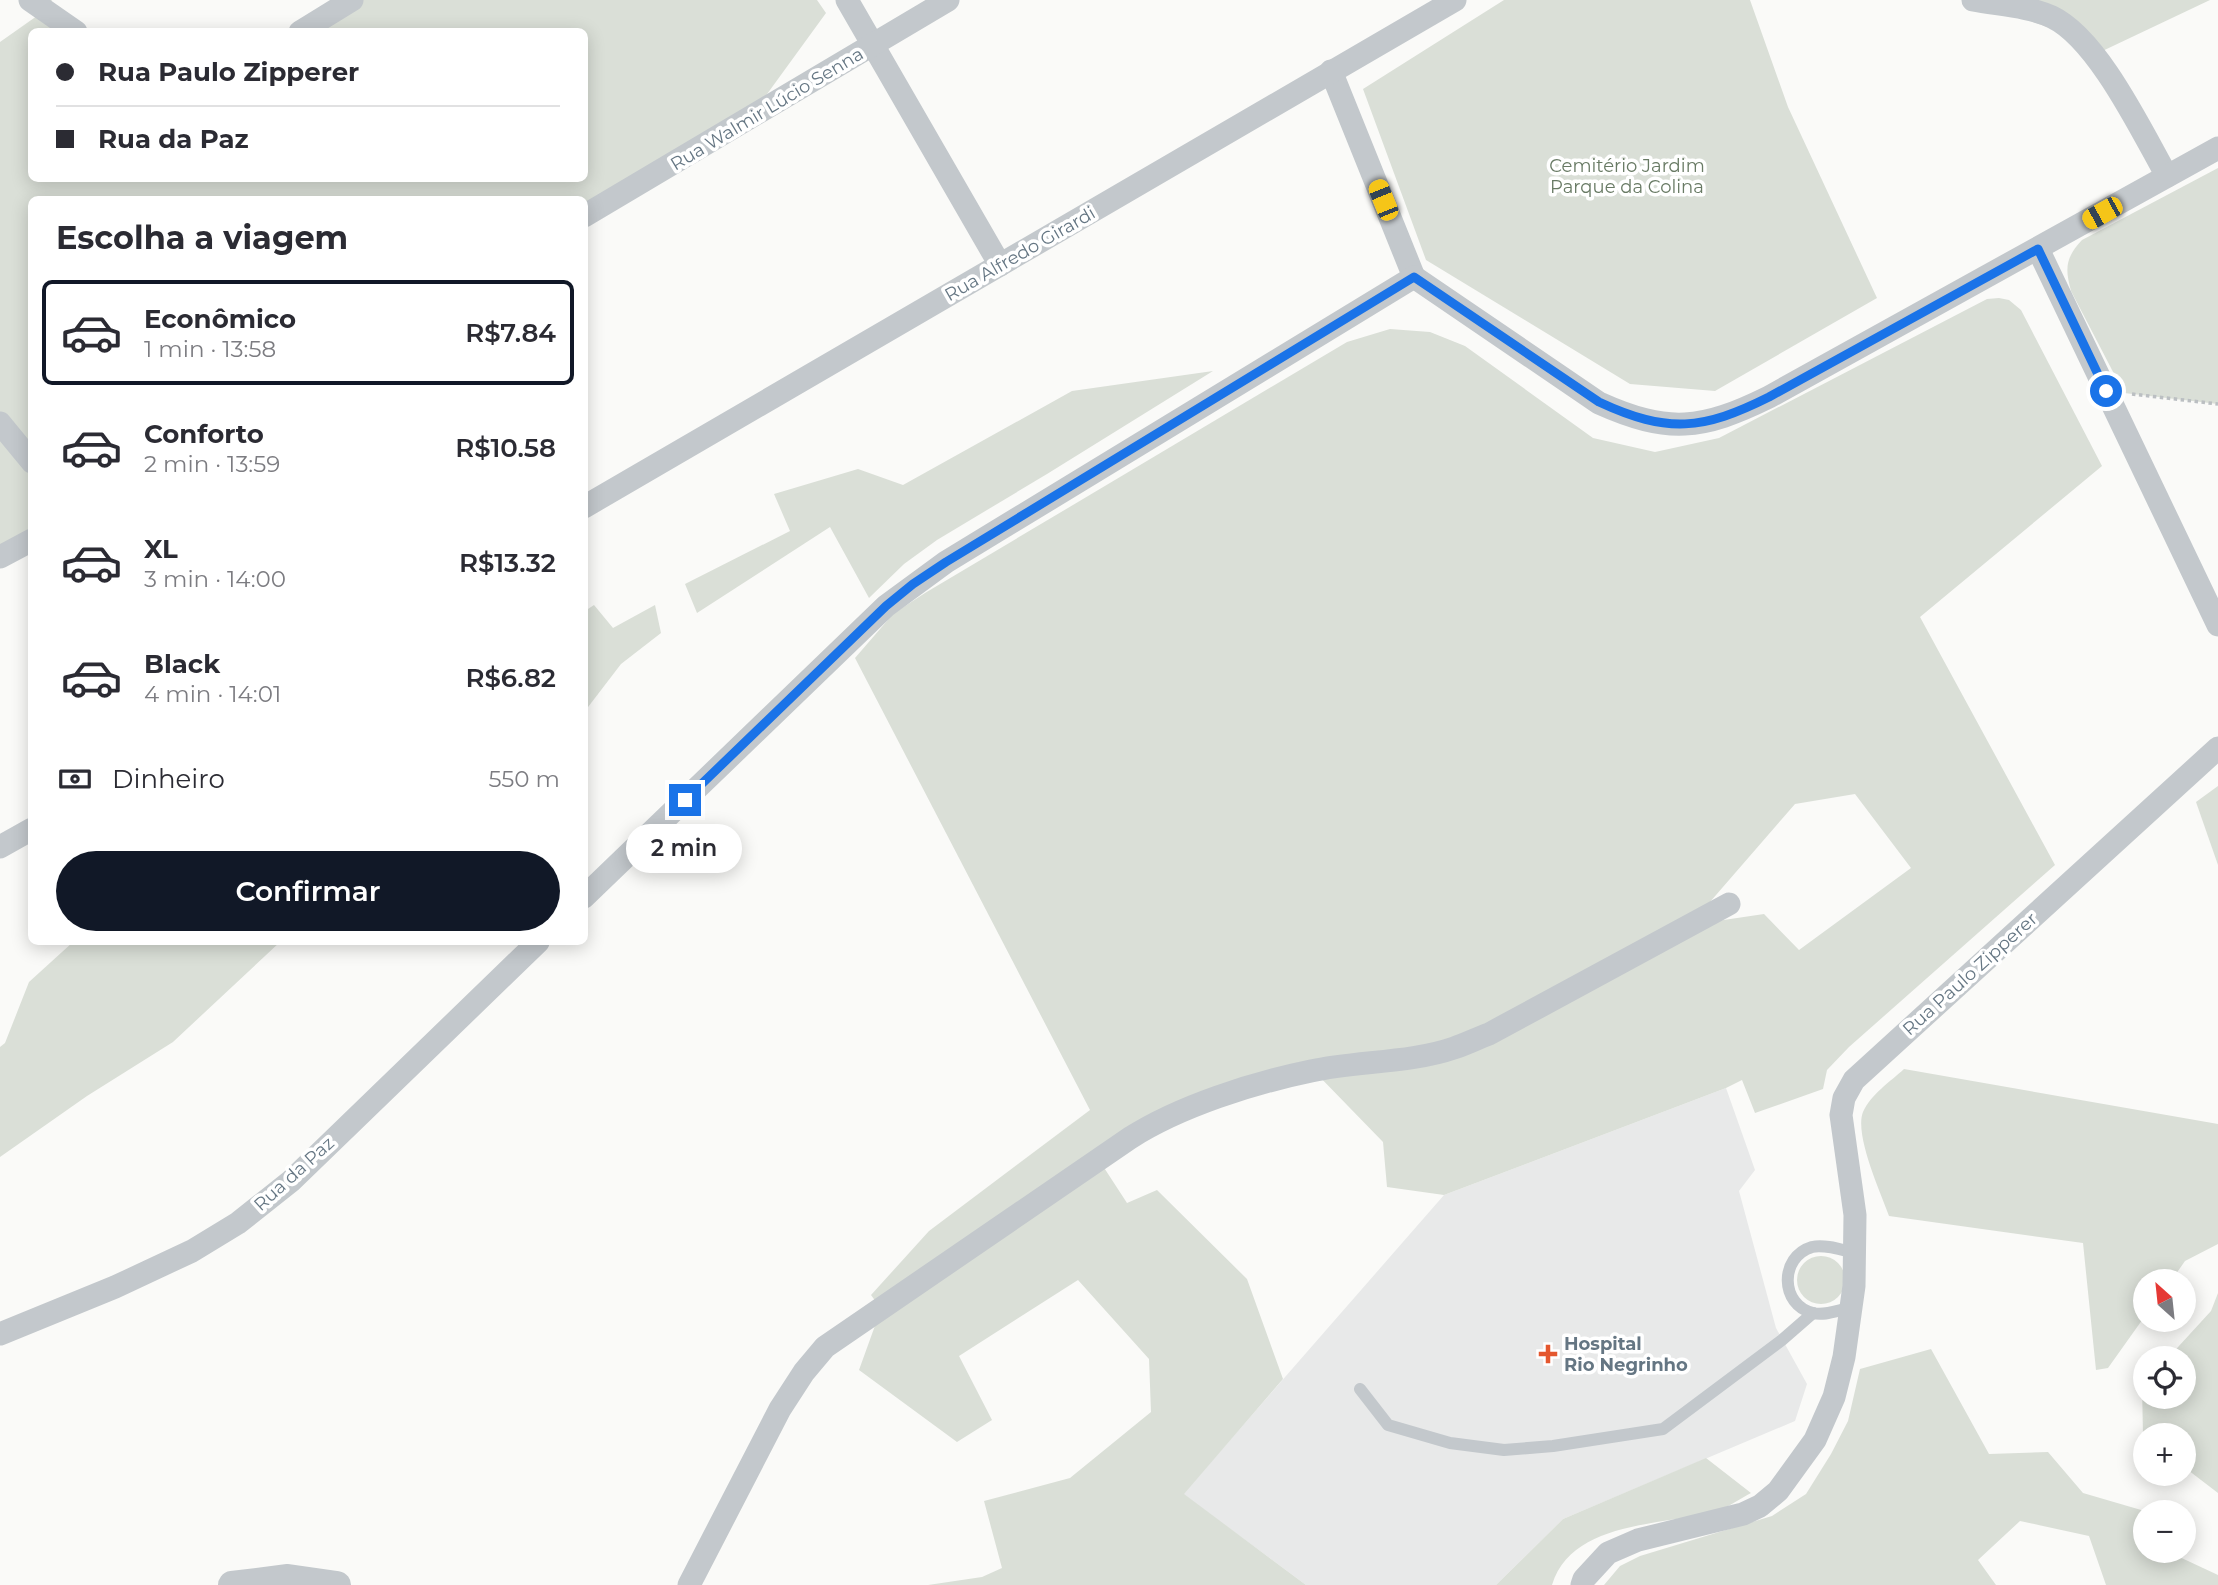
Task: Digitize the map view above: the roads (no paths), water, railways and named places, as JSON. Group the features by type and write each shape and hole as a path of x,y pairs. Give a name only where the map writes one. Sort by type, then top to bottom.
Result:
{"street":[{"path":"30,0 70,28"},
{"path":"306,28 352,0"},
{"path":"846,0 1000,265"},
{"name":"Rua Walmir Lúcio Senna","path":"588,214 948,0"},
{"name":"Rua Alfredo Girardi","path":"588,505 1455,0"},
{"path":"1973,0 2027,9 2052,17 2080,39 2109,76 2167,176"},
{"path":"1331,71 1414,277 1599,402 1629,416 1662,424 1689,425 1741,411 2218,148"},
{"path":"2038,249 2218,625"},
{"path":"588,893 876,616 913,584 1414,277"},
{"path":"0,423 28,457"},
{"path":"0,557 28,542"},
{"name":"Rua Paulo Zipperer","path":"1855,1253 1854,1193 1842,1135 1841,1115 1844,1098 1854,1080 2218,748"},
{"path":"0,847 28,831"},
{"path":"689,1585 780,1409 804,1372 825,1347 1130,1138 1155,1122 1273,1080 1313,1070 1453,1049 1489,1034 1729,904"},
{"name":"Rua da Paz","path":"0,1334 115,1287 192,1251 238,1223 291,1181 535,945"},
{"path":"1583,1585 1584,1579 1608,1553 1638,1540 1743,1514 1760,1506 1778,1491 1815,1440 1834,1397 1844,1357 1855,1276 1855,1253"},
{"path":"232,1585 288,1578 337,1585"}],"lane":[{"path":"1851,1308 1824,1314 1803,1309 1794,1301 1787,1281 1788,1270 1794,1260 1811,1247 1823,1246 1855,1253"},
{"path":"1360,1389 1388,1425 1450,1443 1504,1450 1553,1446 1663,1429 1813,1313"}],"place":[{"name":"Hospital Rio Negrinho","path":"1548,1354"}],"park label":[{"name":"Cemitério Jardim Parque da Colina","path":"1627,176"}]}
